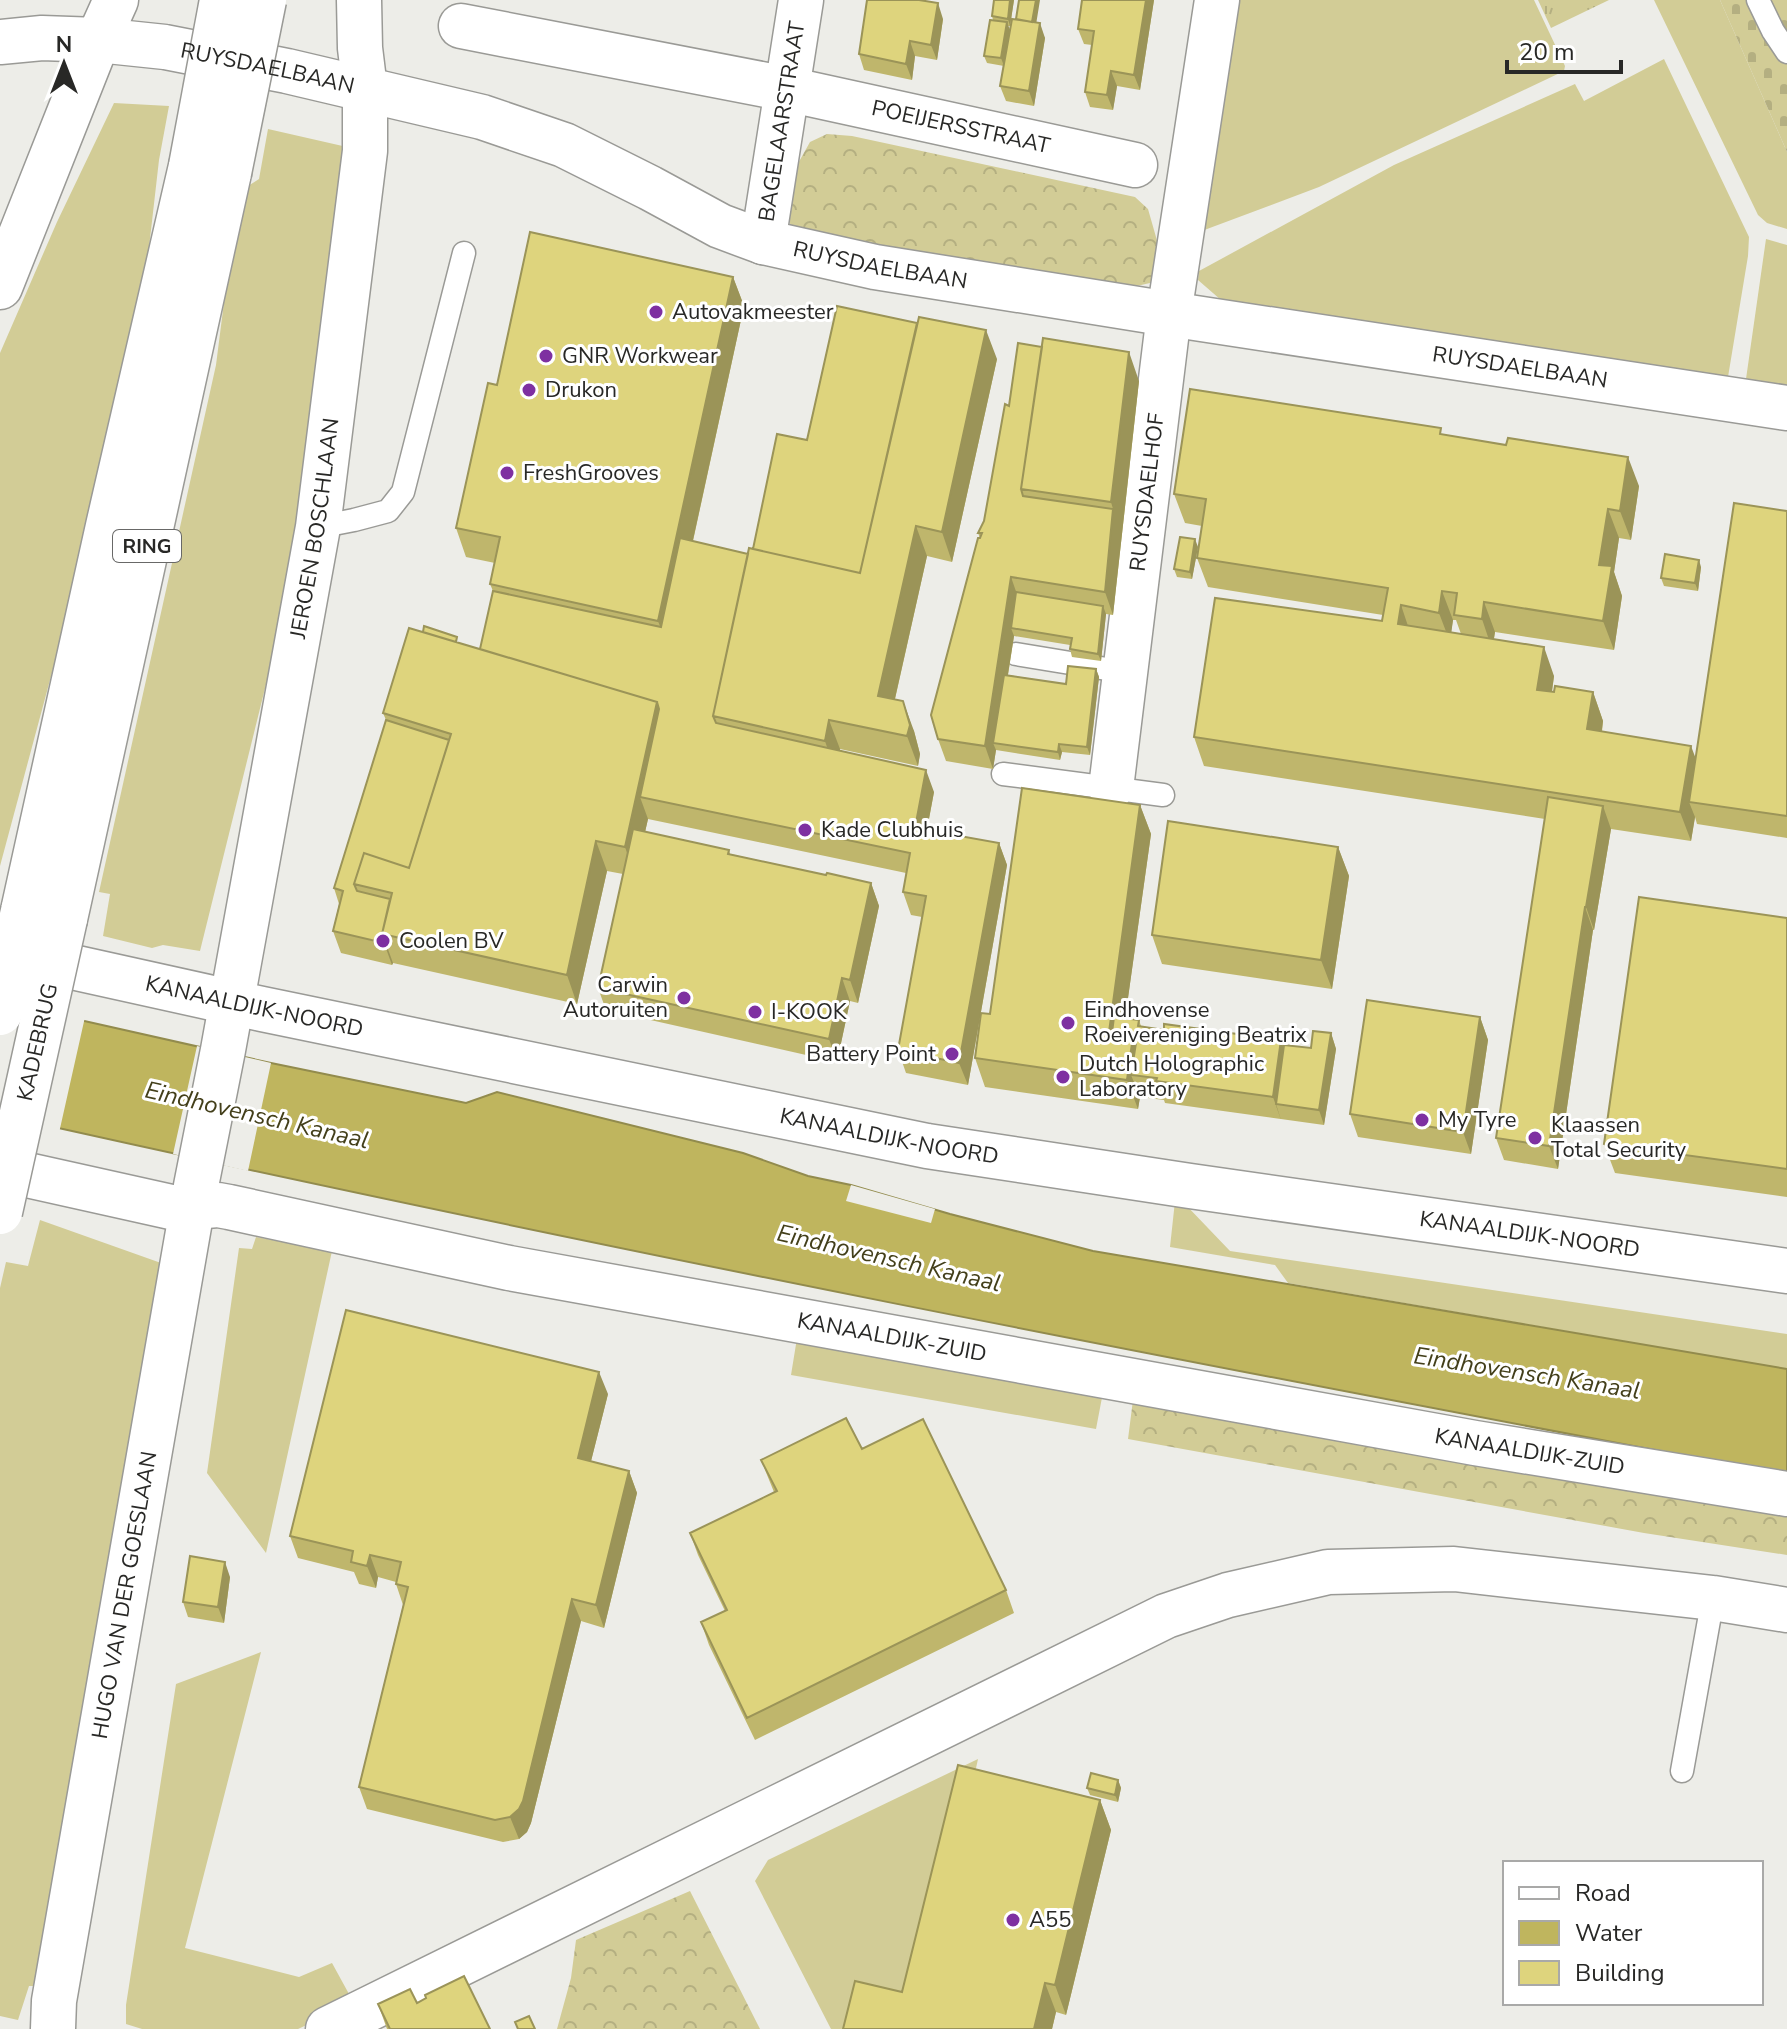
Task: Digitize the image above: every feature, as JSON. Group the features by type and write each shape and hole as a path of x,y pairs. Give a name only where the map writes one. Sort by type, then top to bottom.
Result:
{"street":[{"path":"3,272 116,0"},
{"name":"RING","path":"210,170 222,0"},
{"name":"RING","path":"210,170 264,0"},
{"name":"JEROEN BOSCHLAAN","path":"200,1162 318,527 365,151 365,89 359,0"},
{"name":"BAGELAARSTRAAT","path":"763,242 801,0"},
{"path":"1169,314 1217,0"},
{"path":"461,26 787,89"},
{"name":"RUYSDAELBAAN","path":"0,42 42,38 165,47 287,71 482,117 564,145 720,226 763,242 875,267 1787,408"},
{"name":"POEIJERSSTRAAT","path":"787,89 1135,165"},
{"name":"KADEBRUG","path":"0,1013 108,526 210,170"},
{"name":"KADEBRUG","path":"0,1213 65,919 210,170"},
{"name":"RUYSDAELHOF","path":"1111,788 1169,314"},
{"name":"KANAALDIJK-NOORD","path":"0,951 927,1146 1205,1189 1787,1271"},
{"name":"HUGO VAN DER GOESLAAN","path":"53,2029 54,2001 200,1162"},
{"name":"KANAALDIJK-ZUID","path":"0,1169 171,1207 218,1205 540,1274 1475,1443 1787,1494"},
{"path":"328,2029 1166,1616 1228,1595 1328,1572 1454,1569 1713,1598 1787,1610"}],"lane":[{"path":"1758,0 1787,52"},
{"path":"318,527 388,511 403,492 464,253"},
{"path":"1016,654 1125,672"},
{"path":"1003,774 1163,795"},
{"path":"1682,1771 1713,1598"}],"green space":[{"path":"1236,0 1534,0 1565,66 1564,71 1319,187 1199,232"},
{"path":"1538,0 1609,0 1551,28"},
{"path":"1654,0 1720,0 1787,152 1787,229 1767,223 1758,215"},
{"path":"1720,0 1787,0 1787,152"},
{"path":"1664,59 1749,237 1728,377 1221,300 1198,280 1199,271 1394,165 1575,84 1584,101"},
{"path":"114,103 169,106 159,160 147,265 93,520 0,866 0,353 57,222"},
{"path":"268,129 347,147 298,555 200,951 163,945 152,948 103,936 110,894 99,892 216,365 239,185 248,186 259,179"},
{"path":"827,134 852,136 1135,197 1148,209 1164,265 1150,283 1128,288 887,248 791,227 782,192 810,142"},
{"path":"1766,239 1787,245 1787,385 1746,379"},
{"path":"1175,1201 1185,1204 1230,1251 1787,1334 1787,1369 1288,1283 1275,1265 1170,1247"},
{"path":"40,1220 161,1263 41,1986 29,1986 18,2020 0,2016 0,1288 6,1262 28,1266"},
{"path":"256,1237 332,1251 266,1553 207,1473 239,1248 252,1249"},
{"path":"798,1332 1104,1387 1096,1429 791,1375"},
{"path":"1134,1392 1787,1511 1787,1555 1644,1533 1128,1439"},
{"path":"261,1652 185,1948 299,1977 332,1963 349,1994 345,2007 298,2029 142,2029 126,2024 126,2005 176,1684"},
{"path":"978,1759 912,2024 831,2029 755,1881 768,1860"},
{"path":"690,1891 760,2029 557,2029 571,1978 576,1940"}],"water":[{"name":"Eindhovensch Kanaal","path":"0,1002 466,1103 497,1092 743,1153 808,1176 1093,1251 1787,1369 1787,1475 892,1303 445,1212 0,1115"}],"pier":[{"path":"0,998 85,1017 59,1133 0,1119"},
{"path":"197,1046 271,1063 248,1171 173,1154"},
{"path":"851,1185 935,1209 931,1223 846,1201"}],"building":[{"path":"867,0 938,3 931,45 910,41 906,64 859,54"},
{"path":"994,0 1010,0 1008,19 992,16"},
{"path":"1019,0 1036,0 1032,22 1016,19"},
{"path":"1082,0 1146,0 1134,75 1111,71 1107,95 1085,92 1094,31 1078,29"},
{"path":"1012,19 1040,23 1029,91 1000,86"},
{"path":"990,20 1007,22 1001,58 984,56"},
{"path":"530,232 733,277 658,621 490,584 500,537 456,528 488,383 497,385"},
{"path":"837,306 917,323 860,573 753,549 777,434 807,440"},
{"path":"919,317 986,330 942,532 916,526 878,696 903,701 910,725 907,736 829,720 825,741 713,716 749,548 860,573"},
{"path":"1043,338 1129,352 1111,502 1021,489"},
{"path":"1018,343 1042,347 1021,489 1023,496 1113,509 1105,592 1011,577 985,746 938,739 931,715 978,538 982,533 978,533 984,521 1005,404 1009,406"},
{"path":"1190,389 1441,428 1440,434 1506,445 1508,438 1628,457 1620,511 1608,509 1599,565 1612,566 1603,621 1484,602 1482,619 1454,615 1457,593 1442,591 1439,613 1401,605 1398,624 1544,647 1537,690 1554,692 1555,686 1593,692 1587,729 1691,746 1680,812 1194,737 1215,598 1382,621 1388,588 1197,558 1206,499 1174,494"},
{"path":"1734,503 1787,511 1787,816 1689,802"},
{"path":"1180,537 1195,539 1190,572 1174,569"},
{"path":"680,538 748,554 713,716 716,723 926,770 915,828 999,843 959,1063 898,1050 926,896 903,892 910,853 640,797 659,709 657,702 480,649 493,591 661,627"},
{"path":"1665,554 1699,560 1695,583 1661,578"},
{"path":"1016,592 1103,606 1098,654 1070,649 1072,638 1011,628"},
{"path":"424,626 457,637 456,642 423,632"},
{"path":"409,628 657,702 625,847 596,841 567,975 382,934 392,893 354,884 364,853 409,868 451,734 383,713"},
{"path":"1068,666 1096,669 1087,747 1059,744 1058,752 993,743 1004,675 1066,684"},
{"path":"386,720 449,740 409,868 364,853 354,884 357,891 390,899 382,934 384,943 333,931 343,891 334,888"},
{"path":"1022,788 1140,805 1109,1032 1133,1036 1127,1080 975,1058 981,1013 990,1014"},
{"path":"1548,797 1603,806 1549,1146 1496,1138"},
{"path":"1168,821 1338,847 1321,960 1152,935"},
{"path":"633,829 729,850 728,854 871,883 850,980 842,978 829,1039 598,988"},
{"path":"1639,897 1787,918 1787,1169 1604,1144"},
{"path":"1367,1000 1480,1017 1463,1132 1350,1114"},
{"path":"1114,1017 1139,1020 1138,1026 1164,1030 1164,1024 1281,1040 1273,1097 1131,1075 1136,1043 1133,1036 1112,1033"},
{"path":"1313,1031 1331,1033 1319,1110 1276,1104 1284,1045 1311,1048"},
{"path":"346,1310 599,1372 578,1458 629,1471 596,1605 572,1599 523,1801 510,1817 495,1820 359,1787 408,1587 396,1584 401,1562 370,1555 367,1566 351,1562 353,1551 290,1536"},
{"path":"846,1418 862,1449 923,1419 1006,1590 747,1718 701,1622 727,1610 690,1533 777,1491 761,1460"},
{"path":"190,1556 225,1562 218,1607 183,1602"},
{"name":"A55","path":"958,1765 1100,1800 1055,1985 1045,1983 1034,2029 843,2029 855,1981 902,1992"},
{"path":"1091,1773 1118,1780 1115,1795 1087,1788"},
{"path":"464,1976 490,2029 390,2029 378,2004 410,1989 417,2003 426,1998 425,1995"},
{"path":"529,2016 535,2029 518,2029 515,2022"}],"place":[{"name":"Autovakmeester","path":"656,312"},
{"name":"GNR Workwear","path":"546,356"},
{"name":"Drukon","path":"529,390"},
{"name":"FreshGrooves","path":"507,473"},
{"name":"Kade Clubhuis","path":"805,830"},
{"name":"Coolen BV","path":"383,941"},
{"name":"Carwin Autoruiten","path":"684,998"},
{"name":"I-KOOK","path":"755,1012"},
{"name":"Eindhovense Roeivereniging Beatrix","path":"1068,1023"},
{"name":"Battery Point","path":"952,1054"},
{"name":"Dutch Holographic Laboratory","path":"1063,1077"},
{"name":"My Tyre","path":"1422,1120"},
{"name":"Klaassen Total Security","path":"1535,1138"},
{"name":"A55","path":"1013,1920"}]}
